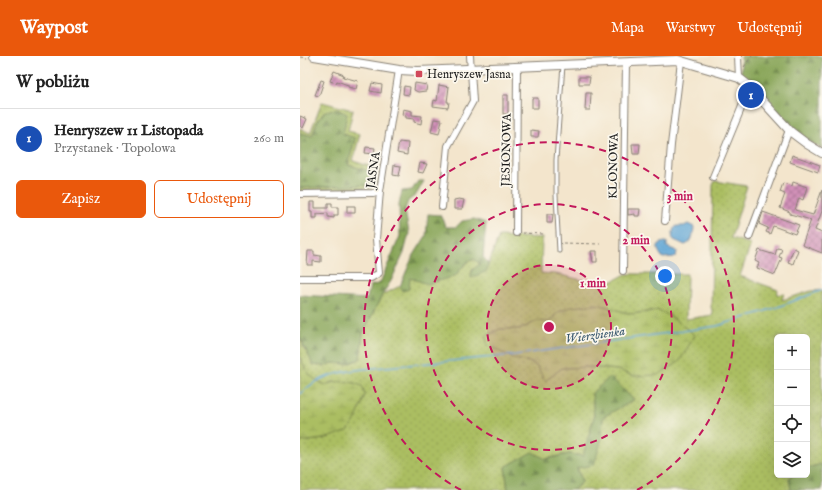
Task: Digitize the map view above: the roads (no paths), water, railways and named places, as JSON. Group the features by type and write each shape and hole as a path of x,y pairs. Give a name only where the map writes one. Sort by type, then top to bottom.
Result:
{"street":[{"path":"442,207 448,146 473,101 470,56"},
{"path":"738,56 739,76"},
{"path":"312,57 350,59 399,70 430,71 563,64 667,60 681,61 739,76 789,130 822,153"},
{"path":"665,221 671,144 681,61"},
{"name":"KLONOWA","path":"623,272 626,62"},
{"name":"JESIONOWA","path":"516,233 518,66"},
{"name":"JASNA","path":"300,278 371,278 379,273 376,239 380,191 399,70"},
{"path":"712,177 750,87"},
{"path":"749,237 789,130"},
{"path":"300,194 372,193 380,191"}],"lane":[{"path":"559,251 556,160 563,64"}],"water":[{"path":"688,224 694,227 690,242 685,245 674,240 672,237 674,228"},
{"path":"663,242 667,242 667,247 677,251 676,257 663,258 658,250 658,245"}],"waterway":[{"name":"Wierzbienka","path":"300,394 314,383 322,379 337,373 354,370 515,355 717,326 778,307 822,290"}],"place":[{"name":"Henryszew Jasna","path":"419,74"},
{"name":"Henryszew 11 Listopada","path":"751,95"}]}
